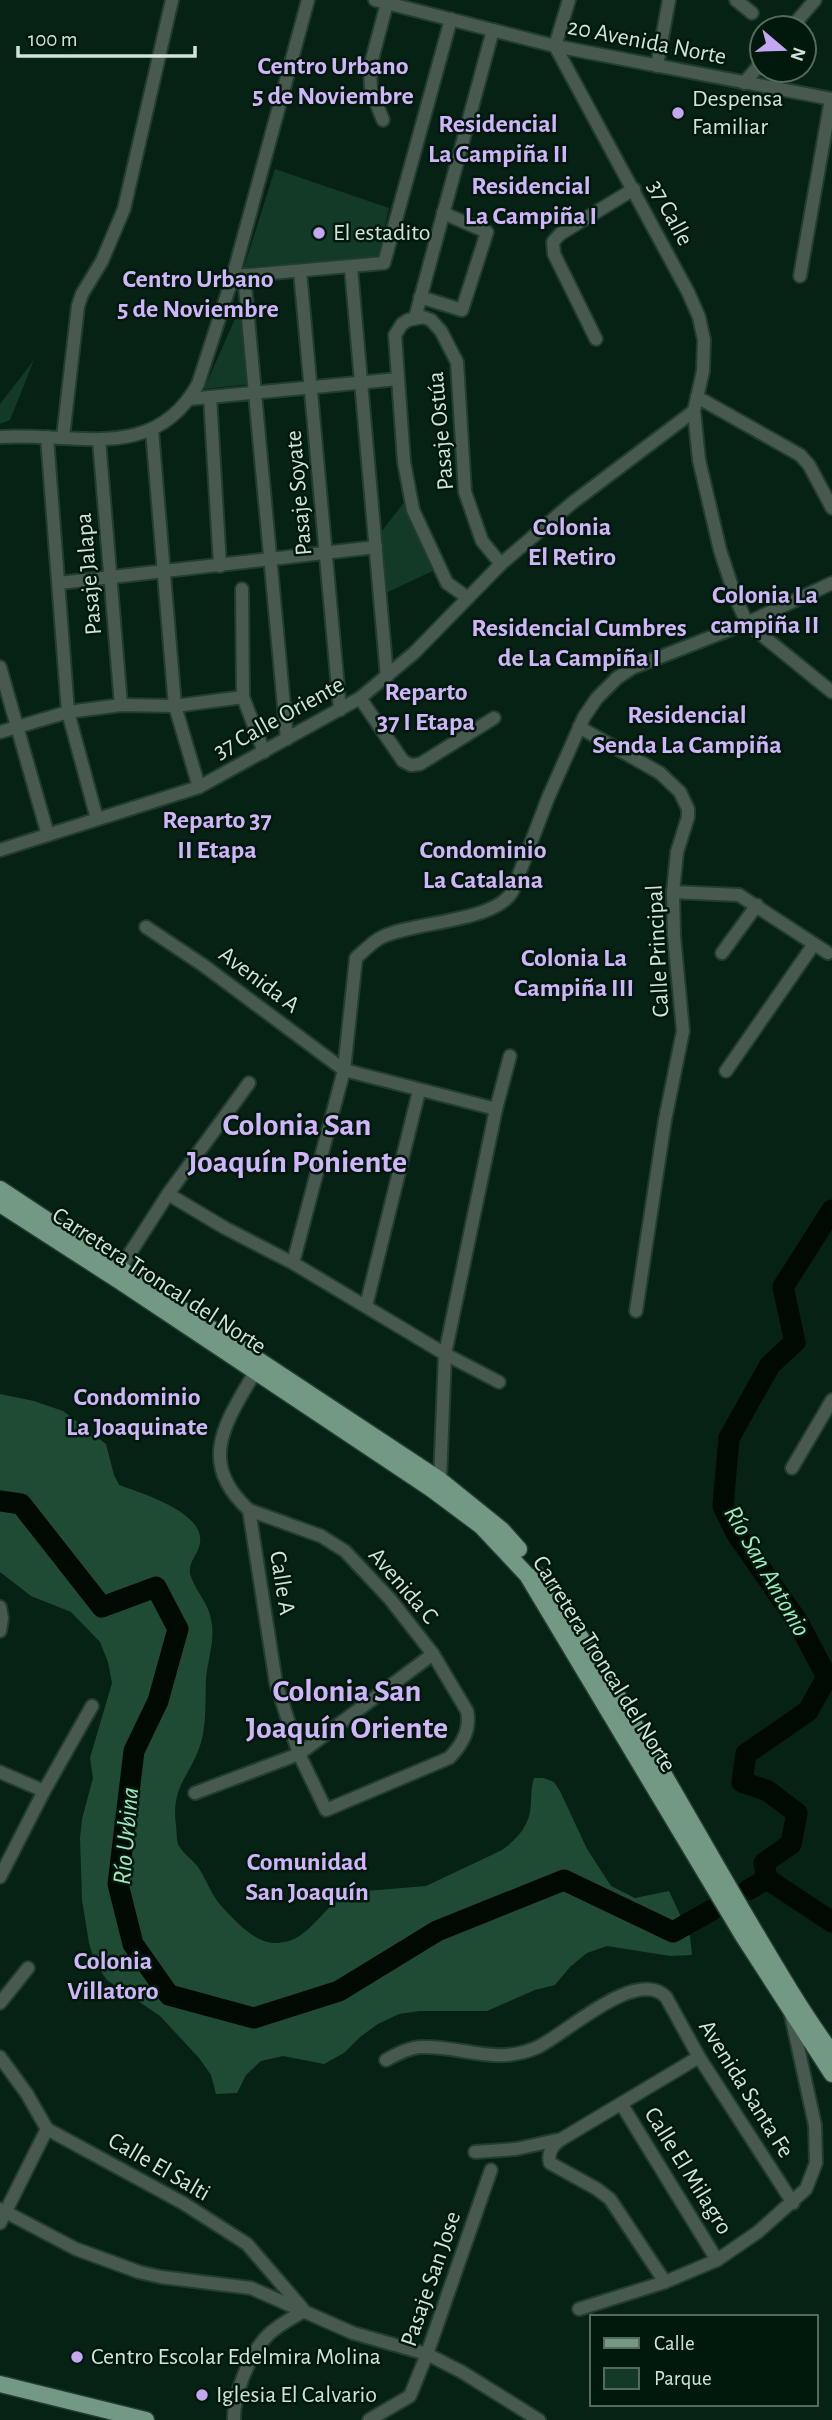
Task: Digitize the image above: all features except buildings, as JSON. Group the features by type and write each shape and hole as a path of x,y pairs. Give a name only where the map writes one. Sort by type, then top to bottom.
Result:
{"main road":[{"name":"Carretera Troncal del Norte","path":"0,1189 255,1371 430,1488 481,1526 527,1575 790,2011 832,2074"},
{"name":"Carretera Troncal del Norte","path":"0,1204 118,1273 440,1480 502,1530 524,1555 561,1607 769,1956 832,2053"},
{"path":"0,2384 146,2420"}],"street":[{"path":"63,437 78,306 82,294 102,261 124,209 172,0"},
{"path":"0,437 99,440 134,437 171,419 190,399 239,276 308,0"},
{"path":"555,46 569,0"},
{"path":"657,66 669,0"},
{"path":"737,0 752,13"},
{"path":"803,14 815,0"},
{"path":"381,2 370,67 371,90 383,120"},
{"name":"20 Avenida Norte","path":"381,2 555,46 832,99"},
{"path":"239,276 384,263 451,19"},
{"path":"468,598 447,583 413,510 404,462 395,335 402,324 415,318 493,30"},
{"name":"37 Calle","path":"555,46 634,189 699,317 704,340 704,356 694,411 699,460 729,580 747,623"},
{"path":"744,83 748,78"},
{"path":"800,276 832,99"},
{"path":"596,339 554,254 553,242 560,234 634,189"},
{"path":"420,297 462,310 487,232 443,213"},
{"path":"351,268 387,677"},
{"name":"Pasaje Soyate","path":"300,271 341,710"},
{"path":"239,276 255,392 287,739"},
{"name":"Pasaje Ostúa","path":"415,318 431,320 441,331 457,362 465,492 482,541 501,564"},
{"path":"190,399 398,379"},
{"path":"210,397 220,566"},
{"path":"697,397 800,455 809,465 832,508"},
{"name":"37 Calle Oriente","path":"1,847 48,835 199,787 341,710 387,677 414,653 501,564 572,503 694,411"},
{"path":"152,430 176,706 199,787"},
{"path":"47,437 68,712 97,819"},
{"name":"Pasaje Jalapa","path":"99,440 121,705"},
{"path":"59,583 376,547"},
{"path":"293,1263 344,1070 356,958 380,937 412,927 491,911 508,899 579,727 597,698 617,678 632,668 747,623 832,583"},
{"path":"242,589 243,697 264,752"},
{"path":"747,623 832,692"},
{"path":"0,667 48,835"},
{"path":"0,732 68,712 121,705 176,706 243,697"},
{"path":"360,698 403,761 411,765 420,764 494,718"},
{"name":"Calle Principal","path":"579,727 647,764 674,786 687,803 688,817 677,852 673,892 674,936 683,1031 665,1120 636,1311"},
{"path":"673,892 739,895 828,953"},
{"path":"722,953 757,905"},
{"name":"Avenida A","path":"146,926 344,1070"},
{"path":"726,1071 814,944"},
{"path":"440,1480 444,1354 496,1109 510,1056"},
{"path":"344,1070 496,1109"},
{"path":"118,1273 168,1194 249,1083"},
{"path":"366,1306 419,1091"},
{"path":"168,1194 225,1228 293,1263 444,1354 499,1382"},
{"path":"249,1510 226,1484 220,1470 219,1455 221,1438 229,1419 255,1371"},
{"path":"792,1468 832,1400"},
{"name":"Avenida C","path":"249,1510 321,1536 345,1551 390,1600 433,1654 467,1711 469,1719 463,1741 456,1751 442,1762 326,1810"},
{"name":"Calle A","path":"249,1510 276,1683 299,1754 326,1810"},
{"path":"0,1608 0,1631"},
{"path":"195,1793 299,1754 433,1654"},
{"path":"0,1877 92,1706"},
{"path":"0,1772 44,1791"},
{"path":"0,2003 28,1968"},
{"name":"Avenida Santa Fe","path":"386,2060 422,2047 499,2056 518,2054 550,2040 630,1991 654,1991 666,1997 699,2056 793,2203"},
{"path":"579,2309 665,2282 717,2260 758,2232 793,2203 809,2184 817,2152 815,2122 790,2011"},
{"name":"Calle El Milagro","path":"475,2152 516,2149 559,2140 622,2105 699,2056"},
{"path":"0,2057 27,2094 47,2129 1,2214 76,2249 139,2272 251,2288 353,2333 427,2354 521,2415 539,2420"},
{"name":"Calle El Milagro","path":"622,2105 717,2260"},
{"name":"Calle El Salti","path":"47,2129 183,2203 247,2244 304,2311"},
{"path":"559,2140 550,2150 550,2163 583,2180 610,2199 665,2282"},
{"name":"Pasaje San Jose","path":"369,2420 410,2396 492,2170"},
{"path":"234,2420 233,2407 246,2372 267,2336 304,2311"}],"green space":[{"name":"El estadito","path":"275,169 389,208 378,258 244,267"},
{"path":"242,303 251,384 204,389"},
{"path":"34,360 10,420 0,424 0,404"},
{"path":"406,500 439,568 386,593 381,532"},
{"path":"0,1394 63,1411 106,1444 119,1485 170,1505 193,1522 199,1532 200,1543 190,1572 209,1611 212,1638 202,1738 176,1801 177,1839 181,1849 200,1870 217,1900 248,1932 270,1942 289,1941 309,1929 343,1897 354,1892 426,1886 500,1851 523,1830 530,1812 534,1778 544,1778 554,1782 560,1791 587,1849 611,1886 635,1898 669,1891 690,1936 692,1955 670,1956 607,1946 587,1953 570,1967 555,1985 535,1990 487,2011 420,2011 399,2014 378,2024 344,2053 324,2064 283,2056 261,2061 246,2075 237,2093 216,2094 211,2075 199,2058 160,2016 107,1980 95,1963 82,1900 80,1838 93,1778 90,1758 112,1683 100,1642 71,1612 31,1596 0,1572"}],"waterway":[{"name":"Río San Antonio","path":"767,1879 764,1863 791,1844 797,1813 768,1791 742,1782 746,1754 808,1711 827,1677 798,1622 736,1533 723,1506 729,1438 770,1365 795,1342 783,1287 832,1210"},
{"name":"Río Urbina","path":"0,1501 21,1504 102,1607 156,1587 178,1629 158,1701 134,1751 118,1884 133,1944 169,1995 254,2018 339,1991 437,1931 564,1880 673,1932 712,1910"},
{"path":"767,1879 832,1922"},
{"name":"Río Urbina","path":"748,1890 767,1879"}],"place":[{"name":"Despensa Familiar","path":"678,113"},
{"name":"El estadito","path":"319,233"},
{"name":"Centro Escolar Edelmira Molina","path":"77,2357"},
{"name":"Iglesia El Calvario","path":"202,2395"}],"district":[{"name":"Centro Urbano 5 de Noviembre","path":"333,81"},
{"name":"Residencial La Campiña II","path":"498,139"},
{"name":"Residencial La Campiña I","path":"531,201"},
{"name":"Centro Urbano 5 de Noviembre","path":"198,294"},
{"name":"Colonia El Retiro","path":"572,542"},
{"name":"Colonia La campiña II","path":"765,610"},
{"name":"Residencial Cumbres de La Campiña I","path":"579,643"},
{"name":"Reparto 37 I Etapa","path":"426,707"},
{"name":"Residencial Senda La Campiña","path":"687,730"},
{"name":"Reparto 37 II Etapa","path":"217,835"},
{"name":"Condominio La Catalana","path":"483,865"},
{"name":"Colonia La Campiña III","path":"574,973"},
{"name":"Colonia San Joaquín Poniente","path":"297,1144"},
{"name":"Condominio La Joaquinate","path":"137,1412"},
{"name":"Colonia San Joaquín Oriente","path":"347,1710"},
{"name":"Comunidad San Joaquín","path":"307,1877"},
{"name":"Colonia Villatoro","path":"113,1976"}]}
